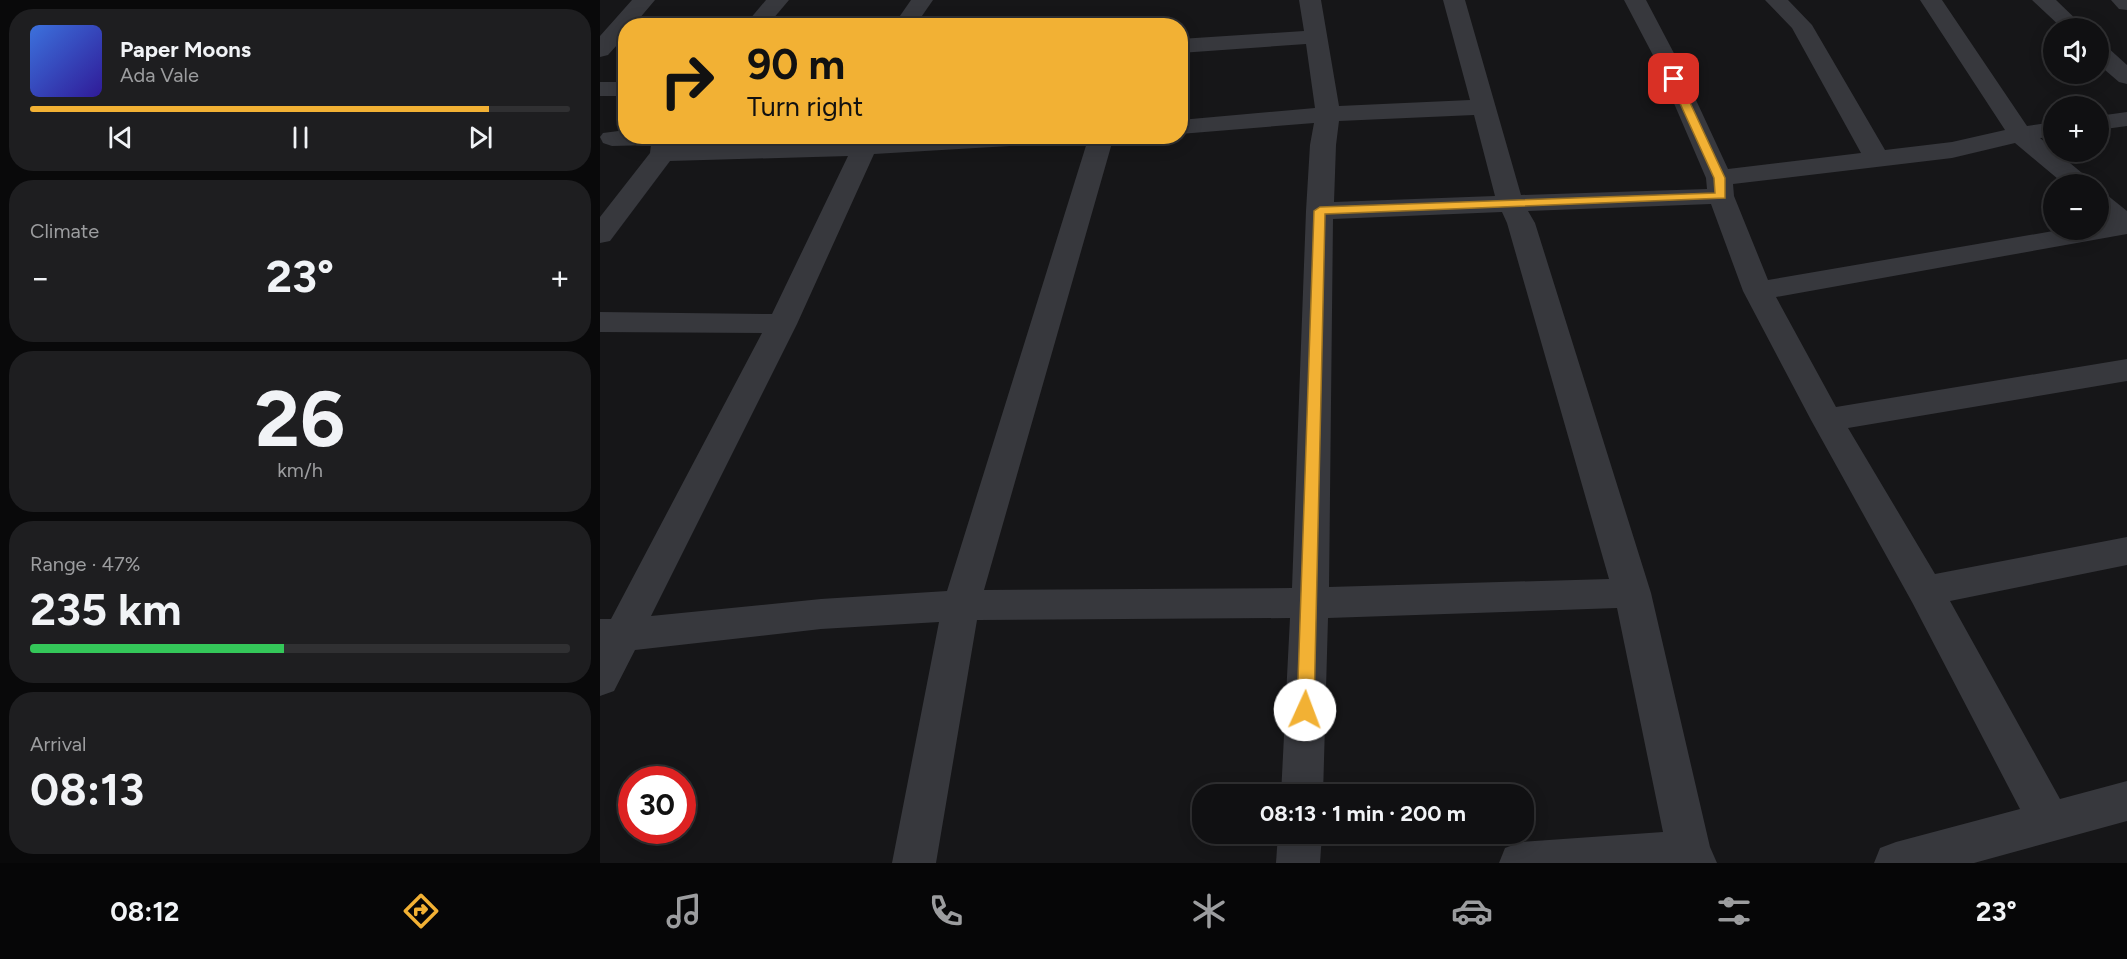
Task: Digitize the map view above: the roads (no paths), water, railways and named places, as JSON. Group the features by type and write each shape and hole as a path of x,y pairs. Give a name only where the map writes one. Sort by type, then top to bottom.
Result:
{"street":[{"path":"628,18 644,0"},
{"path":"762,18 778,0"},
{"path":"910,18 922,0"},
{"path":"1302,784 1310,603 1320,211 1323,146 1328,114 1310,0"},
{"path":"1454,0 1510,202 1521,223 1632,594 1692,857 1521,863"},
{"path":"1635,0 1666,59 1720,187 1758,291 2049,820"},
{"path":"1776,0 1801,25 1878,159"},
{"path":"1931,0 2020,134 2067,174"},
{"path":"2043,0 2063,18"},
{"path":"2122,0 2127,4"},
{"path":"600,50 618,30"},
{"path":"1188,45 1315,37"},
{"path":"2109,61 2127,77"},
{"path":"600,89 618,89"},
{"path":"1188,126 1328,114 1482,107"},
{"path":"2109,121 2127,118"},
{"path":"1320,211 1510,202 1720,187 1878,159 1952,150 2043,131"},
{"path":"612,138 618,139"},
{"path":"600,235 663,144"},
{"path":"835,144 865,147 918,144"},
{"path":"914,863 961,605 1100,144"},
{"path":"600,678 611,635 782,324 865,147"},
{"path":"2109,210 2127,226"},
{"path":"1758,291 2127,226"},
{"path":"600,322 782,324"},
{"path":"1827,420 2127,370"},
{"path":"1925,591 2127,552"},
{"path":"611,635 821,614 961,605 1310,603 1632,594"},
{"path":"1896,863 2049,820 2127,801"},
{"path":"1298,863 1299,844"}]}
